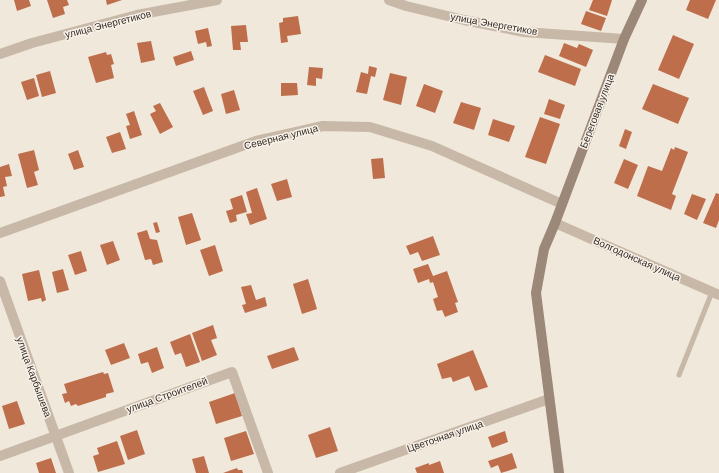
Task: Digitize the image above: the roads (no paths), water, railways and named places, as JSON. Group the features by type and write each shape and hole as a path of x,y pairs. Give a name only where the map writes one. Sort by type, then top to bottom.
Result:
{"main road":[{"name":"Береговая улица","path":"559,473 536,293 544,249 624,39 642,0"}],"street":[{"name":"улица Энергетиков","path":"0,54 32,43 137,15 217,0"},
{"name":"улица Энергетиков","path":"389,0 406,6 524,32 624,39"},
{"name":"Северная улица","path":"0,233 256,141 323,126 370,128 432,146 562,204"},
{"name":"Волгодонская улица","path":"555,223 716,294"},
{"name":"улица Карбышева","path":"0,281 69,473"},
{"name":"улица Строителей","path":"0,456 232,372 268,473"},
{"name":"Цветочная улица","path":"340,473 549,400"}],"lane":[{"path":"679,375 716,294"}]}
